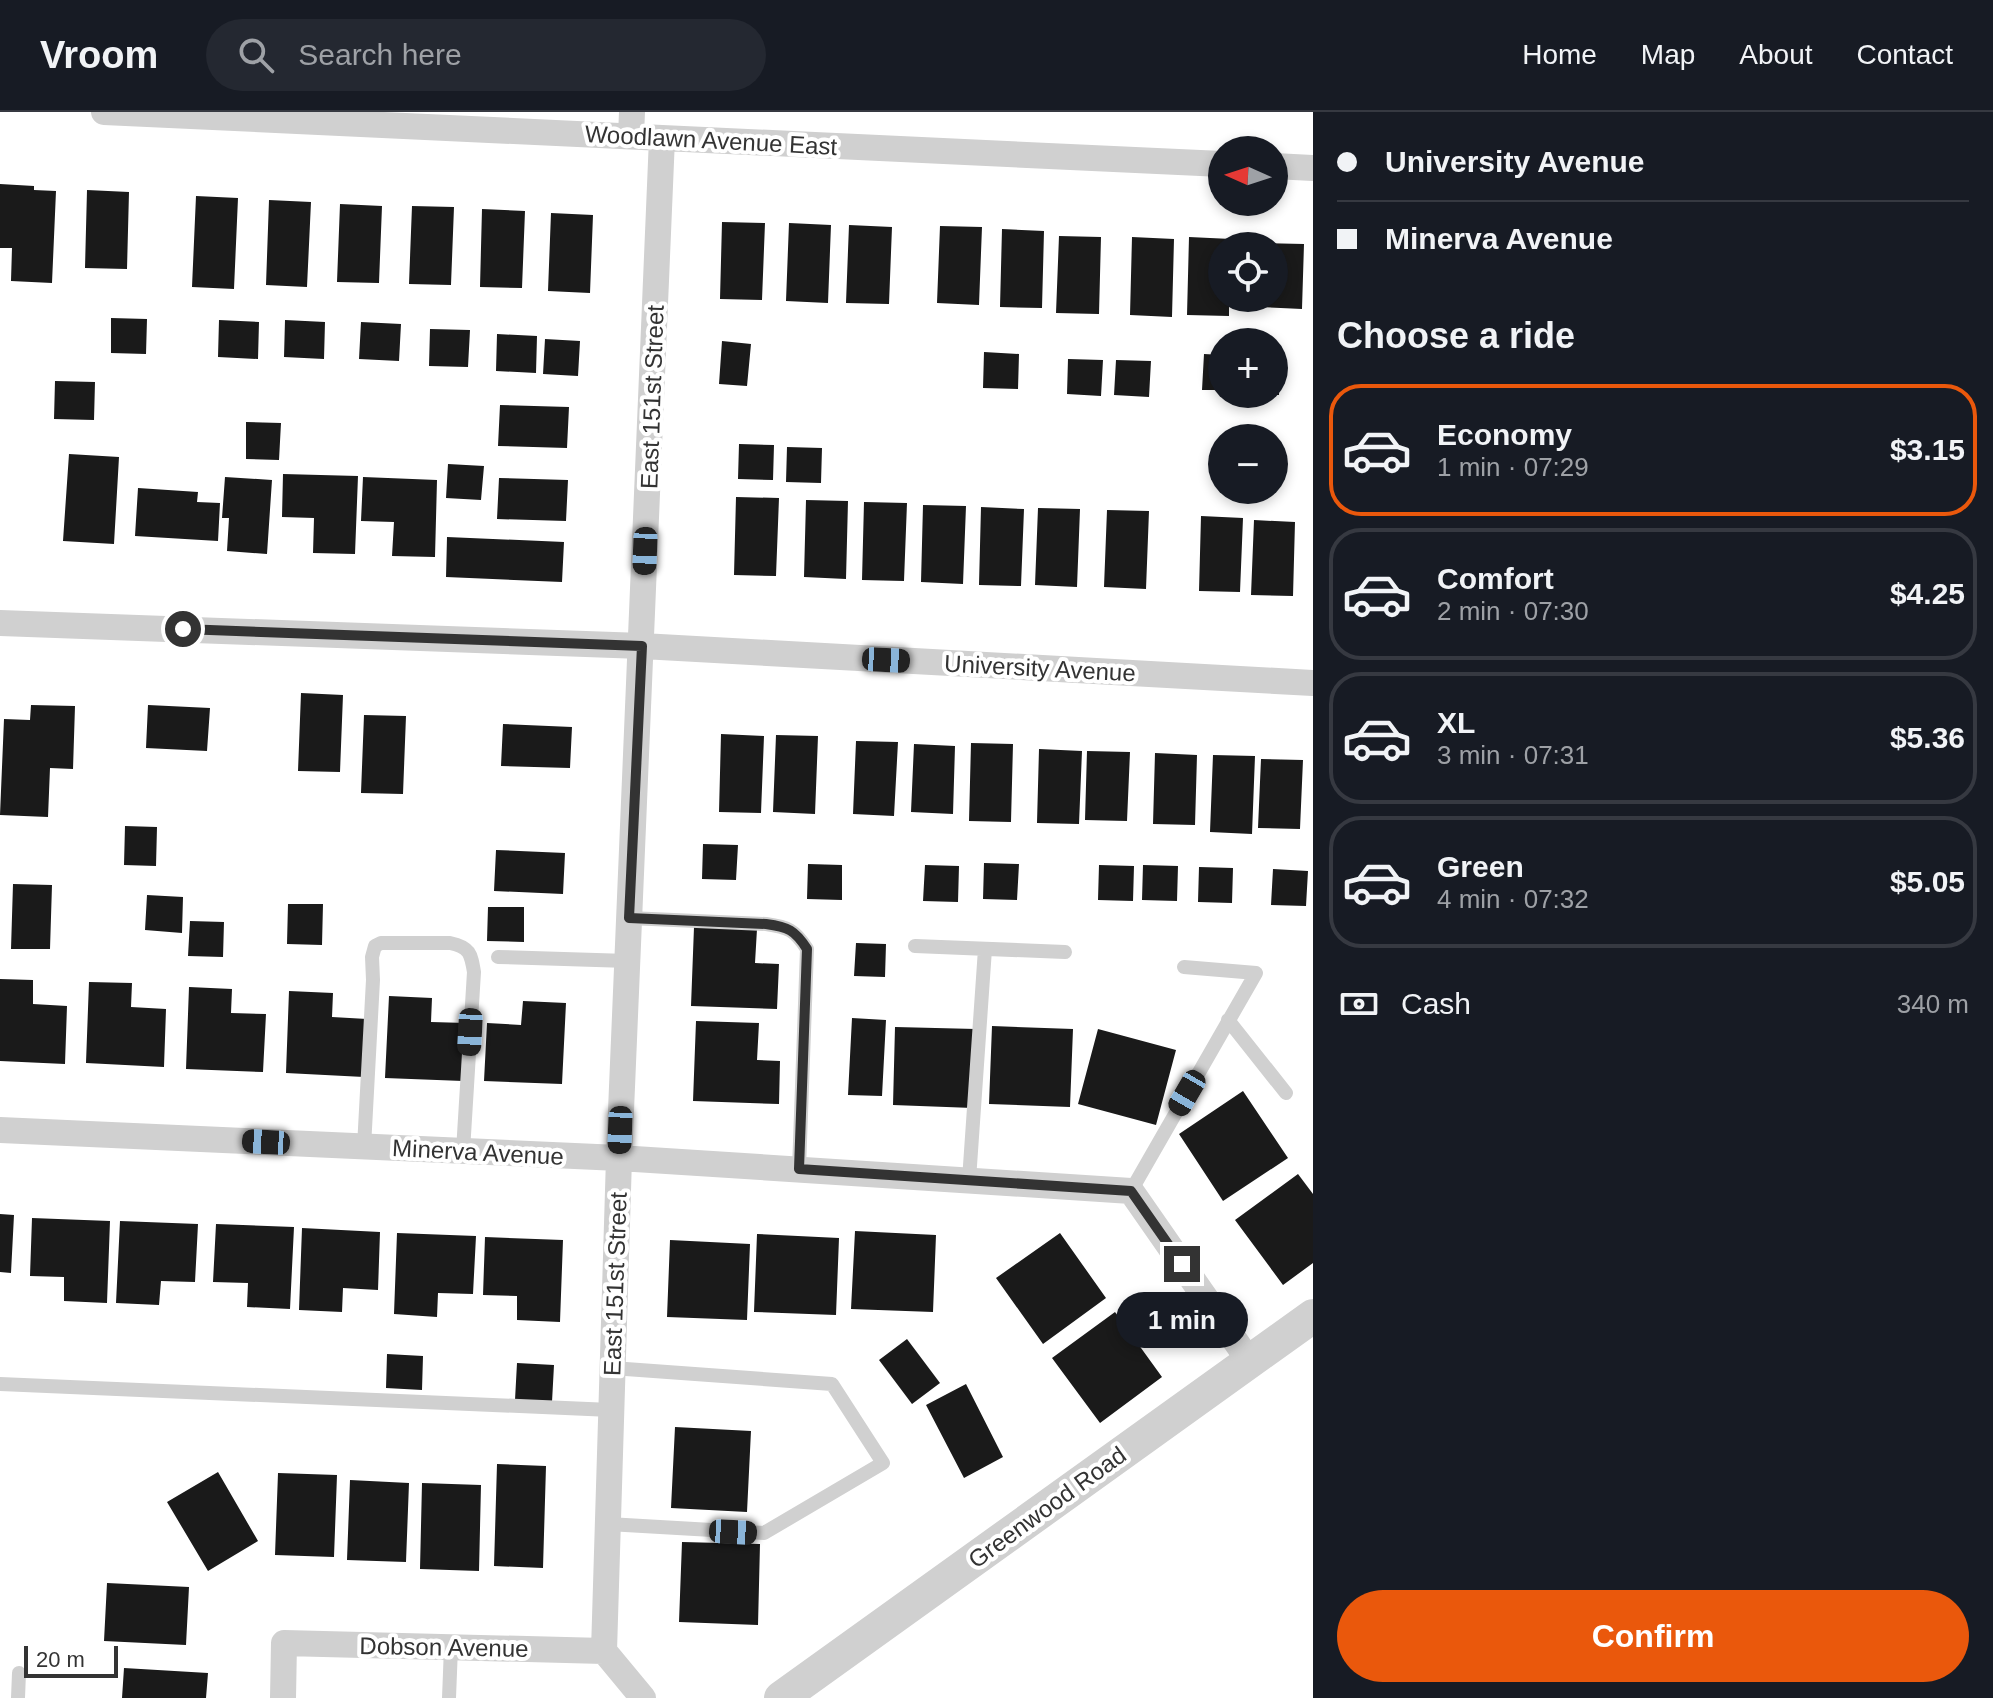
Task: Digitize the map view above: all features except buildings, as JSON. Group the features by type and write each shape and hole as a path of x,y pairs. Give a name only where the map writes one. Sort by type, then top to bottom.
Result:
{"street":[{"name":"Woodlawn Avenue East","path":"104,112 631,124 662,138 1208,163"},
{"name":"East 151st Street","path":"604,1651 619,1158 662,138"},
{"path":"1288,167 1313,168"},
{"name":"University Avenue","path":"0,623 642,646 1313,683"},
{"name":"Minerva Avenue","path":"0,1130 619,1158 1131,1191"},
{"path":"1131,1191 1250,1362"},
{"name":"Greenwood Road","path":"781,1698 1313,1316"},
{"name":"Dobson Avenue","path":"283,1698 284,1643 604,1651"},
{"path":"604,1651 643,1698"}],"lane":[{"path":"629,918 766,924 785,927 798,934 807,949 799,1169"},
{"path":"364,1147 375,946 381,943 450,943 467,950 474,972 463,1151"},
{"path":"915,946 1065,952"},
{"path":"969,1180 985,949"},
{"path":"498,957 628,961"},
{"path":"1131,1191 1256,973 1184,967"},
{"path":"1228,1020 1286,1093"},
{"path":"608,1524 764,1533 883,1463 832,1384 612,1368"},
{"path":"0,1384 611,1410"},
{"path":"449,1698 451,1647"},
{"path":"18,1698 19,1673"}],"route":[{"path":"183,629 642,646 629,918 766,924 785,927 798,934 807,949 799,1169 1131,1191 1182,1264"}]}
